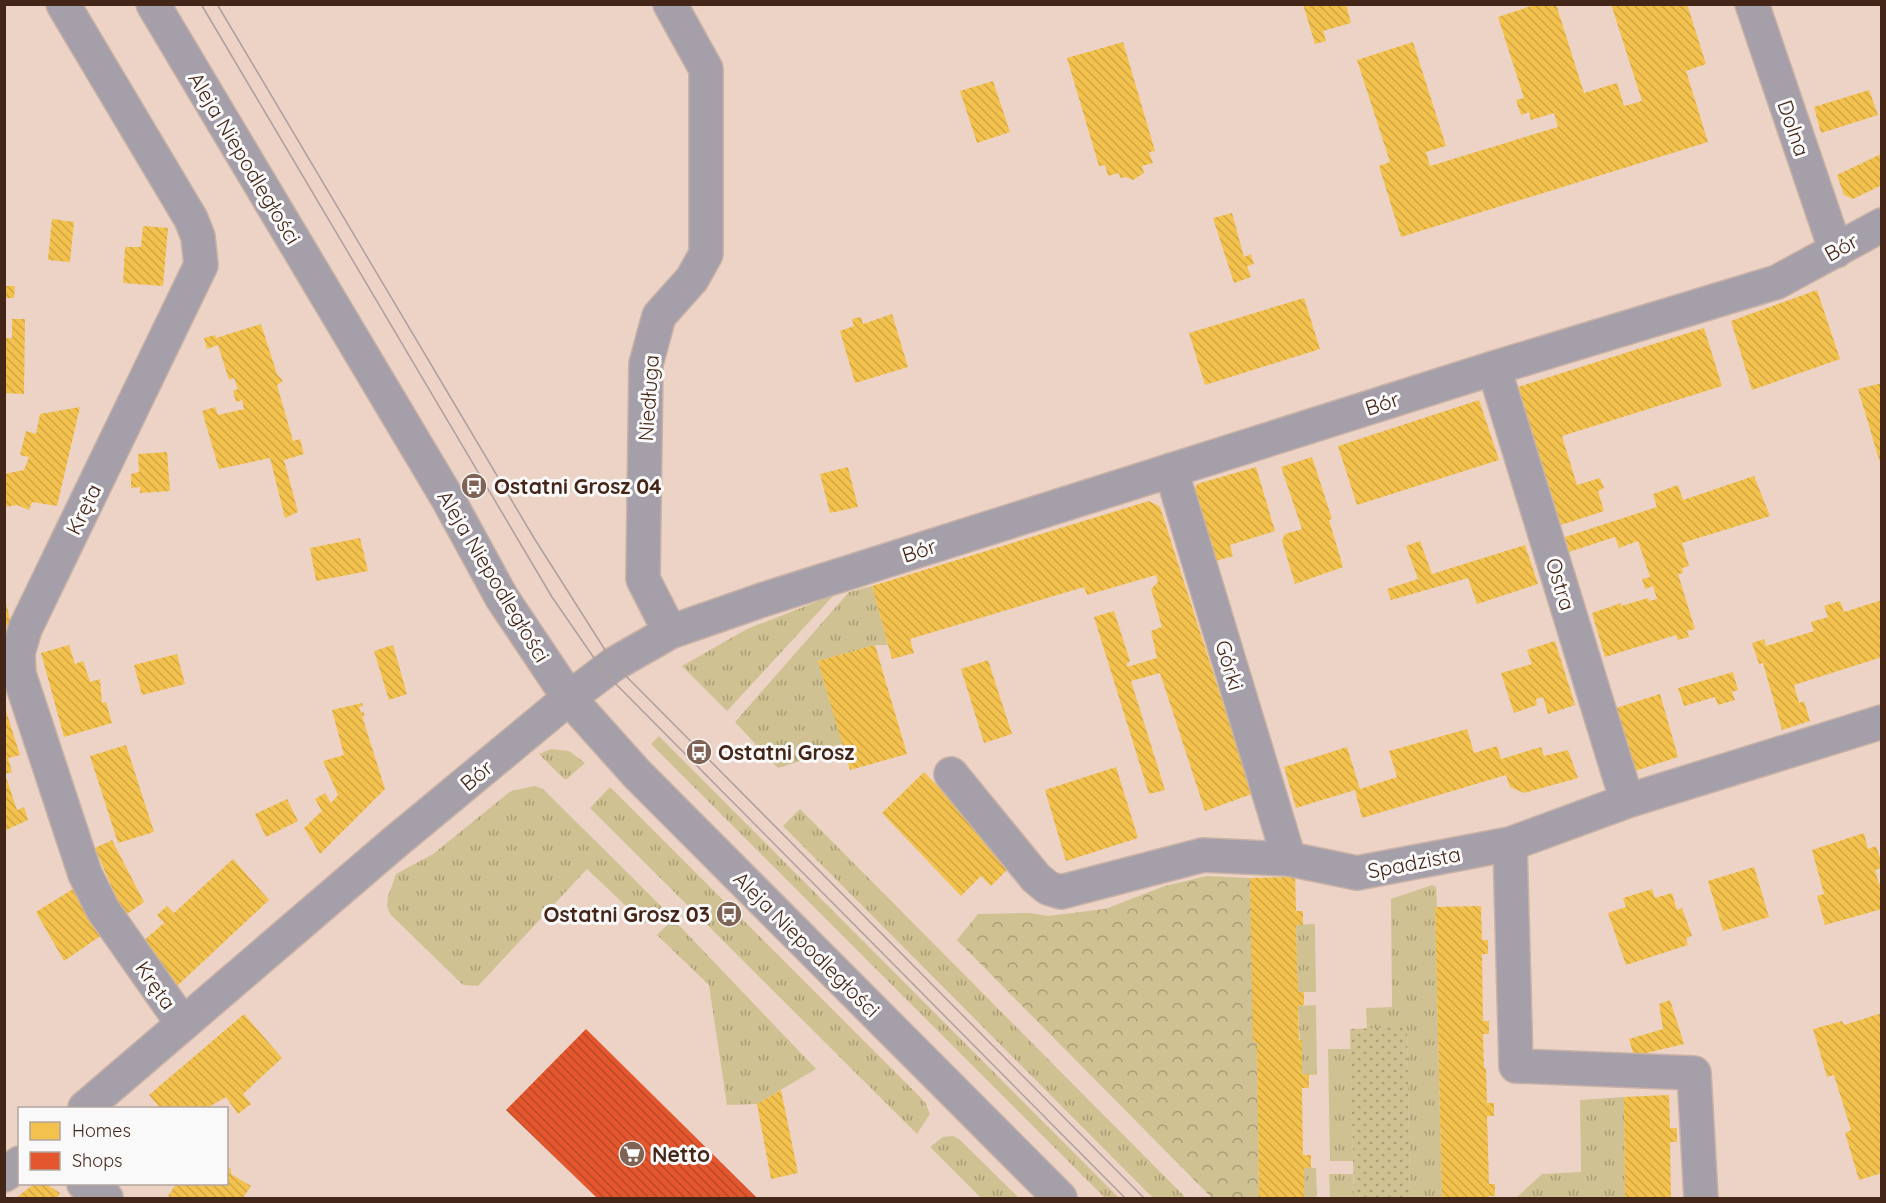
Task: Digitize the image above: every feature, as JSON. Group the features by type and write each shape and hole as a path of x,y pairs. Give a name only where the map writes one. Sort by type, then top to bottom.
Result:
{"street":[{"name":"Kręta","path":"63,4 191,219 198,237 201,265 25,629 18,653 19,674 85,874 103,909 183,1024"},
{"name":"Aleja Niepodległości","path":"153,4 448,499 502,598 569,698 637,774 1060,1198"},
{"name":"Niedługa","path":"670,4 706,69 706,254 692,279 659,316 646,364 643,579 670,632"},
{"name":"Dolna","path":"1752,4 1836,251"},
{"name":"Bór","path":"86,1107 569,698 614,664 670,632 1171,470 1777,282 1881,225"},
{"name":"Ostra","path":"1494,368 1627,801"},
{"name":"Górki","path":"1171,470 1289,859"},
{"name":"Spadzista","path":"951,774 1036,878 1048,888 1061,892 1203,855 1289,859 1357,873 1510,844 1627,801 1881,722"},
{"path":"1510,844 1516,1066 1694,1073 1701,1198"},
{"path":"86,1185 106,1198"}],"green space":[{"path":"872,586 888,645 875,645 818,661 843,744 820,749 822,754 778,768 735,722 849,592"},
{"path":"834,595 727,711 682,666 747,629"},
{"path":"659,736 1119,1198 1105,1198 651,744"},
{"path":"551,749 569,751 585,763 567,779 564,779 539,754"},
{"path":"535,786 543,789 662,907 645,924 587,869 478,986 463,985 390,914 387,906 388,897 396,874 433,854 511,791"},
{"path":"610,787 925,1102 930,1114 917,1134 590,808"},
{"path":"800,809 1186,1198 1153,1198 783,826"},
{"path":"1207,876 1250,878 1257,1042 1259,1198 1212,1198 957,940 978,914 1030,913 1048,916 1105,909 1165,886"},
{"path":"1432,885 1436,887 1437,907 1435,907 1442,1198 1410,1198 1407,1028 1367,1029 1366,1008 1392,1007 1391,899"},
{"path":"673,919 816,1069 757,1104 727,1105 709,985 657,935"},
{"path":"1315,924 1316,992 1298,992 1296,925"},
{"path":"1316,1005 1317,1075 1302,1074 1298,1006"},
{"path":"1407,1027 1410,1198 1354,1198 1350,1029"},
{"path":"1328,1049 1351,1049 1353,1161 1330,1161"},
{"path":"1624,1097 1625,1198 1516,1198 1542,1174 1581,1172 1580,1100"},
{"path":"953,1136 959,1139 1019,1198 981,1198 930,1147 943,1137"},
{"path":"1304,1168 1316,1168 1317,1198 1304,1198"},
{"path":"1329,1174 1353,1174 1354,1198 1330,1198"}],"building: Homes":[{"path":"1303,4 1346,4 1351,23 1323,31 1326,41 1315,44"},
{"path":"1537,4 1556,4 1584,93 1617,83 1624,106 1642,101 1611,4 1687,4 1706,64 1686,71 1708,142 1401,237 1379,166 1390,162 1357,60 1413,42 1446,146 1426,152 1430,166 1558,127 1554,113 1531,120 1529,112 1521,115 1516,100 1524,98 1498,17"},
{"path":"1123,42 1155,151 1149,152 1153,163 1142,166 1144,173 1133,180 1126,177 1120,178 1119,173 1108,176 1105,165 1099,166 1067,58"},
{"path":"993,81 1010,132 977,143 960,91"},
{"path":"1869,90 1878,115 1821,133 1814,107"},
{"path":"1881,154 1882,185 1853,199 1844,195 1837,175"},
{"path":"1232,213 1244,257 1251,254 1254,264 1247,266 1251,277 1234,283 1213,218"},
{"path":"52,219 74,222 70,262 48,260"},
{"path":"143,226 168,228 163,286 123,283 125,247 141,247"},
{"path":"4,286 15,286 14,298 4,298"},
{"path":"1817,290 1840,359 1752,390 1731,321"},
{"path":"1304,298 1320,349 1205,385 1189,333"},
{"path":"892,314 908,367 855,383 840,331 854,326 852,319 861,317 863,324"},
{"path":"12,319 25,319 24,394 4,393 4,338 12,338"},
{"path":"261,324 277,374 283,381 277,385 293,441 300,439 304,454 284,460 298,512 285,518 270,458 219,469 202,411 215,407 218,415 244,409 242,400 236,402 233,391 238,389 234,378 229,380 218,345 207,349 204,338 215,335 216,338"},
{"path":"1704,328 1722,386 1562,436 1577,485 1600,478 1604,488 1598,491 1604,511 1561,525 1518,387"},
{"path":"1882,383 1882,465 1881,466 1858,389"},
{"path":"1479,400 1499,460 1357,505 1338,446"},
{"path":"80,407 57,506 32,502 29,510 17,505 4,507 4,474 24,470 29,457 20,455 26,431 36,434 40,414"},
{"path":"167,452 170,491 140,493 140,487 131,488 131,474 139,472 138,454"},
{"path":"1312,457 1332,519 1329,520 1343,567 1295,584 1282,541 1285,534 1302,529 1281,467"},
{"path":"848,467 858,507 830,513 820,474"},
{"path":"1256,467 1275,531 1230,545 1233,556 1216,561 1213,548 1209,550 1193,493 1197,484"},
{"path":"1754,476 1770,516 1682,543 1689,566 1682,568 1683,573 1678,574 1695,629 1687,631 1689,637 1678,640 1676,635 1605,657 1592,613 1621,603 1621,606 1648,598 1649,601 1657,599 1653,586 1645,589 1642,579 1650,577 1638,541 1619,548 1615,537 1569,552 1565,537 1657,507 1653,494 1678,485 1683,500"},
{"path":"1149,501 1160,507 1252,794 1205,811 1160,673 1131,681 1165,790 1149,794 1094,617 1114,611 1130,661 1127,667 1157,658 1151,631 1162,627 1151,589 1158,582 1156,575 1087,595 1084,587 910,639 914,653 892,659 872,586"},
{"path":"360,538 368,571 316,581 310,548"},
{"path":"1420,541 1432,574 1525,545 1538,584 1477,604 1468,578 1391,600 1387,589 1418,579 1406,546"},
{"path":"5,599 11,624 5,626"},
{"path":"1882,600 1882,657 1794,685 1799,703 1804,701 1810,721 1782,730 1763,663 1759,664 1752,643 1764,639 1766,646 1814,631 1811,622 1828,617 1824,606 1840,601 1844,612"},
{"path":"1555,641 1575,705 1548,714 1543,697 1536,699 1537,705 1514,713 1501,673 1532,664 1527,650"},
{"path":"69,645 75,664 83,661 90,682 100,679 102,703 106,702 112,723 64,737 41,653"},
{"path":"393,645 407,694 389,700 374,651"},
{"path":"875,645 907,754 850,770 818,661"},
{"path":"177,654 185,684 142,695 134,665"},
{"path":"988,660 1012,734 984,743 961,669"},
{"path":"1733,672 1738,690 1732,692 1735,700 1718,705 1715,697 1684,706 1678,688"},
{"path":"1660,694 1678,757 1635,771 1616,708"},
{"path":"362,703 363,706 359,707 361,713 364,712 362,716 385,789 320,854 304,828 322,811 315,799 325,793 331,803 338,795 323,761 344,755 332,710"},
{"path":"5,708 20,755 8,758 12,772 5,774 17,810 24,807 28,820 4,831"},
{"path":"1467,729 1474,753 1497,746 1501,759 1541,747 1544,756 1568,750 1578,778 1524,793 1510,787 1506,775 1362,818 1355,790 1296,808 1284,767 1347,747 1360,789 1397,777 1389,751"},
{"path":"126,745 154,832 118,843 90,756"},
{"path":"1116,767 1138,838 1066,861 1045,790"},
{"path":"924,772 1012,865 991,886 981,876 961,896 882,813"},
{"path":"287,799 298,821 266,837 255,814"},
{"path":"1864,833 1868,849 1876,846 1882,864 1882,868 1875,870 1879,884 1882,883 1882,909 1825,925 1817,896 1824,894 1812,850"},
{"path":"112,840 144,902 124,916 95,848"},
{"path":"233,859 269,900 177,986 141,943 164,923 157,915 167,906 174,913"},
{"path":"1754,867 1769,917 1723,931 1708,881"},
{"path":"1295,877 1296,911 1303,911 1303,925 1296,925 1298,992 1304,992 1304,1005 1298,1006 1299,1040 1302,1040 1302,1074 1309,1074 1309,1088 1302,1088 1303,1155 1311,1155 1311,1168 1304,1168 1304,1198 1259,1198 1257,1042 1253,1042 1250,878"},
{"path":"76,887 105,933 64,961 36,912"},
{"path":"1652,889 1655,898 1672,893 1677,910 1682,908 1692,936 1686,938 1688,945 1626,965 1608,913 1626,907 1623,898"},
{"path":"1481,906 1482,940 1488,940 1488,954 1482,954 1483,1021 1489,1021 1489,1034 1483,1034 1484,1068 1486,1068 1487,1103 1494,1103 1494,1116 1487,1116 1489,1184 1495,1184 1495,1196 1442,1198 1435,907"},
{"path":"1670,1000 1684,1044 1634,1056 1629,1039 1663,1029 1659,1004"},
{"path":"1882,1013 1882,1173 1859,1180 1845,1133 1851,1130 1834,1075 1827,1077 1813,1029 1842,1021 1844,1025"},
{"path":"244,1014 282,1058 243,1094 251,1104 238,1114 226,1097 209,1107 159,1107 149,1095"},
{"path":"781,1090 798,1173 771,1179 757,1104"},
{"path":"1669,1095 1670,1128 1677,1128 1677,1142 1670,1142 1671,1198 1625,1198 1624,1097"},
{"path":"228,1167 231,1169 231,1174 251,1186 243,1198 172,1198 168,1196 175,1185 228,1185"},
{"path":"33,1185 48,1185 60,1193 57,1198 16,1198"}],"building: Shops":[{"name":"Netto","path":"586,1029 757,1198 597,1198 506,1110"}],"tram line":[{"path":"201,4 552,597 603,671 1125,1198"},
{"path":"217,4 534,538 614,664 1144,1198"}],"place":[{"name":"Ostatni Grosz 04","path":"474,486"},
{"name":"Ostatni Grosz","path":"699,752"},
{"name":"Ostatni Grosz 03","path":"729,914"},
{"name":"Netto","path":"632,1154"}]}
